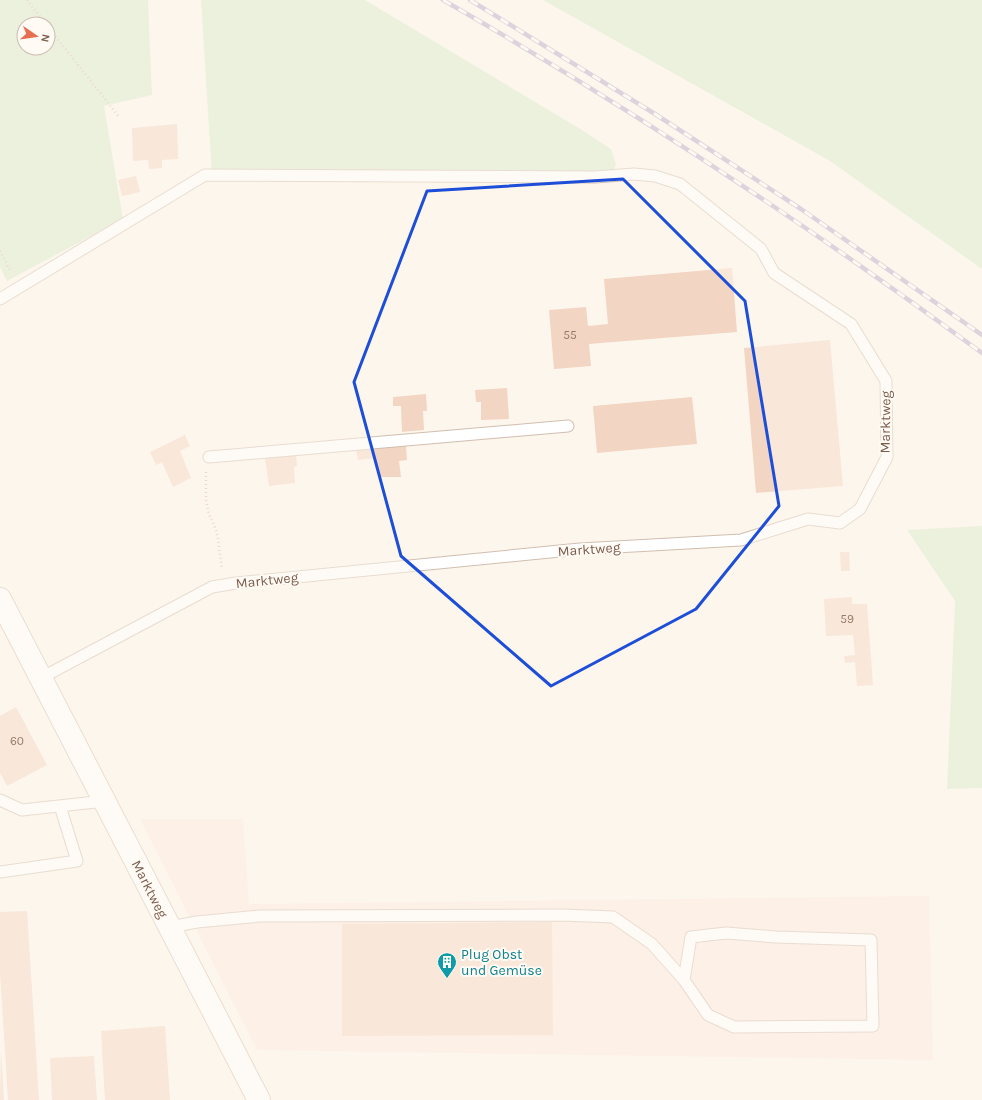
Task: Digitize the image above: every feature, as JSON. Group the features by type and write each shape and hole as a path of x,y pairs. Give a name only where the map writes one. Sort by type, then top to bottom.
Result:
{"street":[{"name":"Marktweg","path":"0,599 260,1100"}],"lane":[{"name":"Marktweg","path":"19,289 205,175 594,177 634,174 655,176 680,184 761,249 774,273 851,324 886,381 887,457 860,509 840,523 808,519 741,540 580,549 212,587 41,678"},
{"path":"0,300 19,289"},
{"path":"209,457 568,426"},
{"path":"0,800 22,810 105,801"},
{"path":"0,872 77,861 60,806"},
{"path":"170,927 196,922 260,916 564,915 613,917 652,944 684,980 708,1015 734,1027 873,1026 871,940 776,937 726,933 691,937 684,980"}],"path":[{"path":"27,0 40,16"},
{"path":"56,36 120,118"},
{"path":"0,251 19,289"},
{"path":"209,457 205,475 206,500 209,514 217,532 224,585"}],"highlighted area":[{"path":"623,179 745,301 779,506 696,609 551,686 401,556 354,382 427,191"}],"shaded area":[{"path":"140,819 243,819 249,904 929,896 933,1060 257,1050"}],"green space":[{"path":"0,0 148,0 152,95 104,106 123,219 7,281 0,267"},
{"path":"201,0 365,0 582,130 611,149 616,164 610,179 212,177"},
{"path":"543,0 982,0 982,269 830,161"},
{"path":"982,526 982,788 947,789 955,601 907,530"}],"building":[{"path":"177,124 178,159 162,160 162,168 149,169 148,160 133,161 132,128"},
{"path":"136,176 140,192 122,196 118,180"},
{"path":"732,268 737,332 589,344 591,366 554,369 549,310 586,307 588,326 608,324 604,279"},
{"path":"830,340 843,486 756,493 744,348"},
{"path":"507,388 509,419 481,420 481,402 476,402 475,390"},
{"path":"426,394 427,411 423,411 424,430 402,432 401,406 393,406 393,397"},
{"path":"692,397 697,444 597,453 593,406"},
{"path":"185,435 190,446 180,451 191,478 173,487 162,462 156,465 150,452"},
{"path":"406,446 407,460 399,461 401,477 378,477 376,458 358,460 356,450"},
{"path":"296,455 297,466 294,467 295,483 269,486 265,458"},
{"path":"840,552 849,552 850,571 841,571"},
{"path":"852,597 852,604 867,604 873,685 857,686 855,662 845,663 844,656 855,655 853,635 826,636 824,599"},
{"path":"16,707 47,765 7,786 0,773 0,716"},
{"path":"27,911 39,1100 8,1100 0,972 0,912"},
{"name":"Plug Obst und Gemüse","path":"552,922 553,1035 342,1036 342,924"},
{"path":"165,1026 170,1100 105,1100 101,1031"},
{"path":"1,1050 4,1100 0,1100"},
{"path":"94,1056 97,1100 52,1100 50,1058"}],"railway":[{"path":"443,0 650,125 851,259 982,353"},
{"path":"470,0 655,114 801,209 982,335"}],"place":[{"name":"Plug Obst und Gemüse","path":"447,979"}]}
